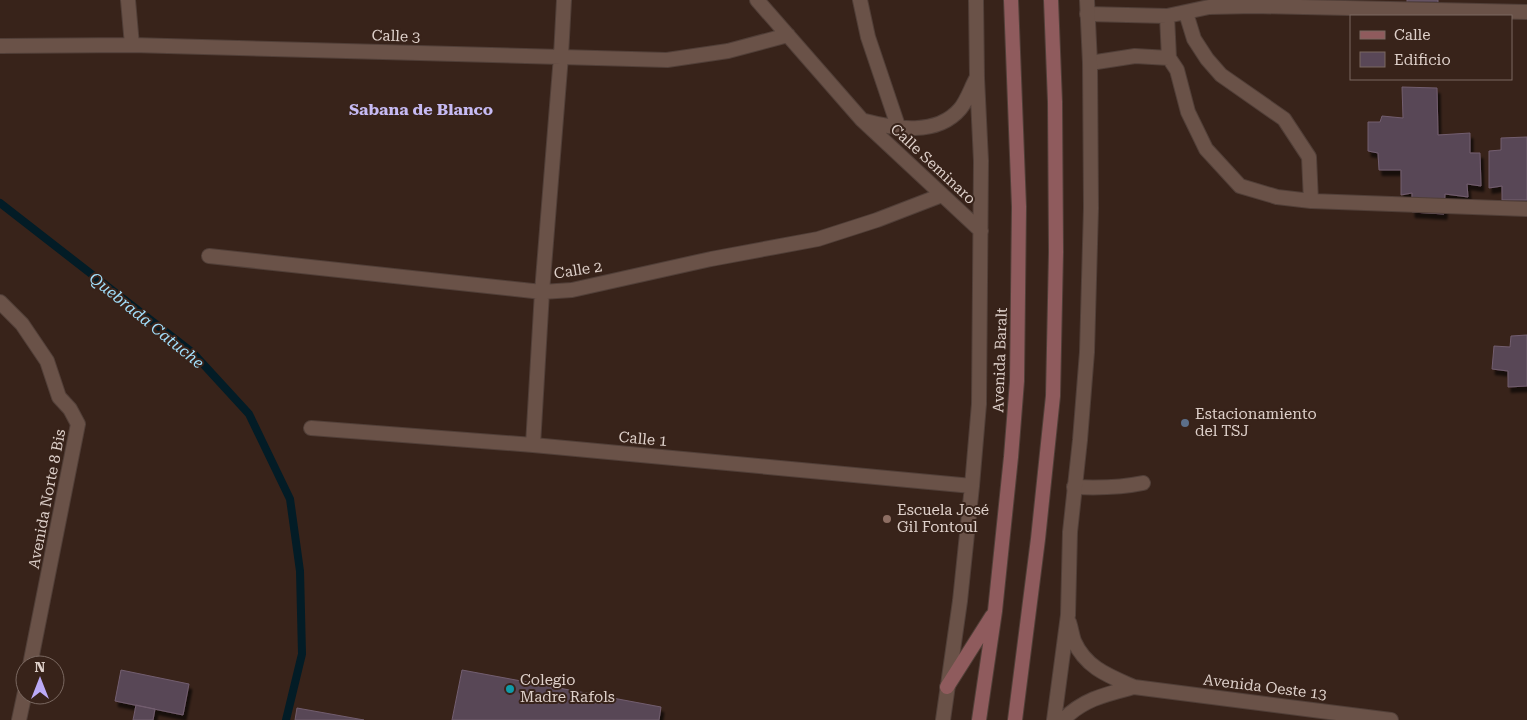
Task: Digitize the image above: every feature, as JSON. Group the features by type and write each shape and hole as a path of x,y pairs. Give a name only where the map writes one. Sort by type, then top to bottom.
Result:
{"main road":[{"name":"Avenida Baralt","path":"979,720 995,611 1017,380 1019,207 1010,0"},
{"path":"1015,720 1038,539 1052,396 1056,252 1056,102 1051,0"},
{"path":"947,687 995,611"}],"street":[{"path":"128,0 132,45"},
{"path":"533,445 542,292 564,0"},
{"name":"Calle Seminaro","path":"757,0 862,120 982,231"},
{"path":"860,0 868,37 900,129"},
{"name":"Avenida Baralt","path":"943,720 960,601 979,404 982,161 977,78 976,0"},
{"path":"1054,720 1068,615 1070,532 1087,352 1091,208 1090,63 1087,0"},
{"path":"1087,14 1167,16 1208,7 1255,6 1527,12"},
{"path":"1186,13 1194,39 1207,59 1221,75 1284,119 1309,157 1311,201"},
{"path":"1167,16 1169,58 1177,70 1188,112 1206,149 1240,186 1277,197 1311,201 1527,209"},
{"name":"Calle 3","path":"0,46 132,45 667,60 728,51 788,35"},
{"path":"1090,63 1134,56 1169,58"},
{"name":"Calle Seminaro","path":"862,120 900,129 929,126 948,120 961,108 977,78"},
{"name":"Calle 2","path":"209,256 542,292 572,290 818,239 877,220 942,195"},
{"name":"Avenida Norte 8 Bis","path":"0,302 22,324 47,361 59,397 70,409 78,424 32,655"},
{"name":"Calle 1","path":"311,428 533,445 972,486"},
{"path":"1074,487 1126,487 1143,483"},
{"name":"Avenida Oeste 13","path":"1068,615 1074,641 1088,662 1103,674 1134,687 1391,720"},
{"name":"Avenida Oeste 13","path":"1063,720 1079,706 1100,695 1134,687"},
{"path":"20,720 23,705"}],"building":[{"path":"1407,0 1438,0 1438,10 1407,10"},
{"path":"1402,87 1437,88 1438,135 1470,133 1470,153 1480,153 1481,186 1467,184 1468,197 1445,194 1444,214 1412,212 1412,193 1401,195 1401,170 1379,170 1378,153 1368,151 1368,122 1380,122 1382,116 1403,118"},
{"path":"1527,137 1527,200 1502,200 1502,186 1489,188 1489,151 1501,150 1501,138"},
{"path":"1527,335 1527,386 1508,387 1508,371 1492,369 1494,346 1510,347 1511,336"},
{"path":"121,670 189,684 183,715 115,701"},
{"name":"Colegio Madre Rafols","path":"462,670 661,707 659,720 452,720"},
{"path":"136,705 155,709 153,720 133,720"},
{"path":"297,708 364,720 295,720"}],"waterway":[{"name":"Quebrada Catuche","path":"0,203 193,353 249,414 290,499 300,571 302,654 286,720"}],"place":[{"name":"Estacionamiento del TSJ","path":"1185,423"},
{"name":"Escuela José Gil Fontoul","path":"887,519"},
{"name":"Colegio Madre Rafols","path":"510,689"}],"district":[{"name":"Sabana de Blanco","path":"421,109"}]}
